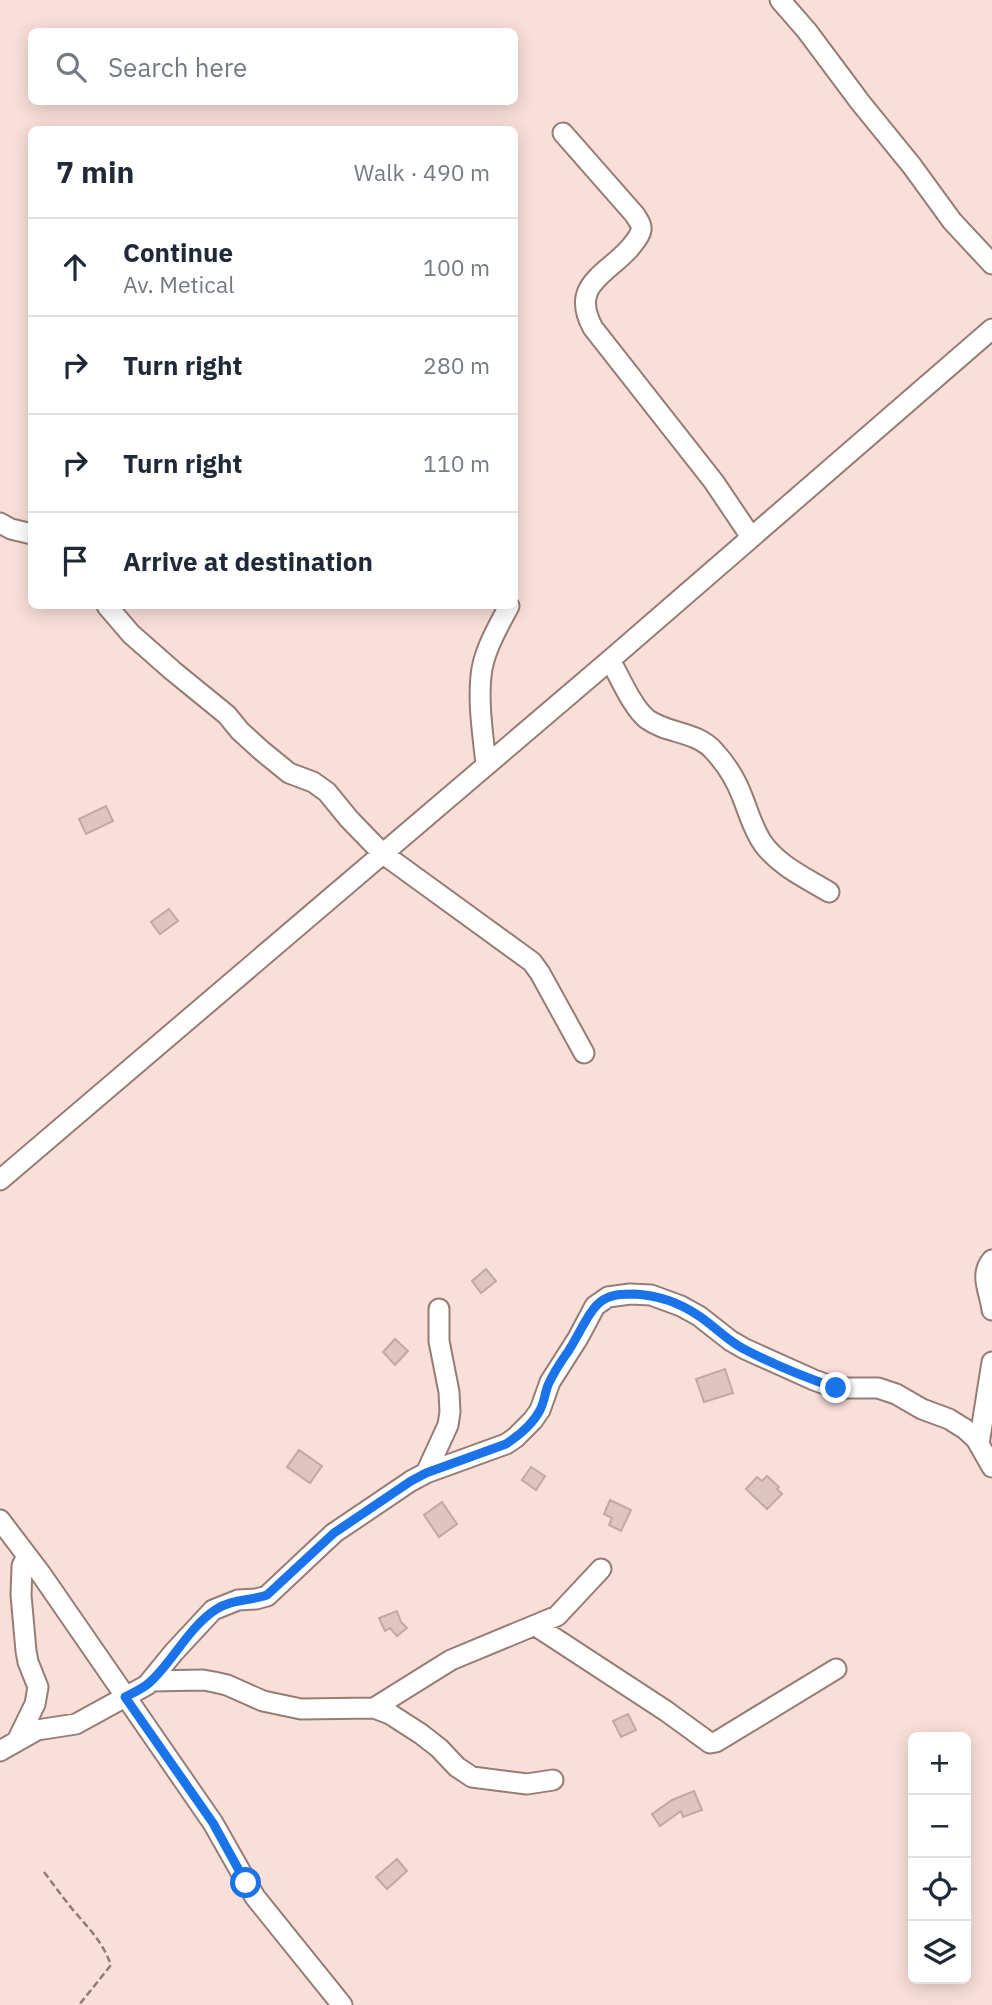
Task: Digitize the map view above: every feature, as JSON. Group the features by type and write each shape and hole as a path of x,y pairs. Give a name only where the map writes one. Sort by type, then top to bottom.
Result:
{"street":[{"path":"780,0 807,31 952,221 992,264"},
{"path":"563,133 635,215 641,226 634,243 595,279 587,292 587,317 714,482 751,537"},
{"path":"0,1180 610,660 992,329"},
{"path":"0,523 28,533"},
{"path":"110,609 131,634 227,715 262,751 289,773 313,782 327,792 382,853 532,962 584,1053"},
{"path":"486,764 481,674 491,641 507,609"},
{"path":"610,660 633,701 649,720 702,740 715,751 738,786 759,837 774,856 829,892"},
{"path":"992,1260 985,1268 985,1275 992,1310"},
{"path":"8,1746 37,1730 76,1724 147,1685 214,1610 238,1600 267,1595 334,1533 411,1481 516,1438 540,1410 550,1382 595,1306 608,1297 651,1295 699,1316 745,1349 814,1380 836,1388 878,1388 896,1394 965,1429 979,1444 992,1467"},
{"path":"426,1473 448,1425 450,1412 439,1341 439,1309"},
{"path":"979,1444 992,1362"},
{"path":"0,1520 213,1823 255,1897 342,2005"},
{"path":"8,1746 35,1704 38,1687 26,1651 21,1595 22,1566 27,1556"},
{"path":"374,1707 451,1660 557,1616 601,1569"},
{"path":"536,1626 710,1743 716,1742 836,1669"},
{"path":"151,1681 204,1680 227,1685 263,1701 301,1709 374,1707 421,1734 472,1777 527,1784 553,1780"}],"path":[{"path":"44,1872 95,1933 111,1965 79,2005"}],"building":[{"path":"106,806 113,821 86,834 79,819"},
{"path":"169,909 178,921 160,934 151,922"},
{"path":"486,1269 496,1281 481,1293 472,1281"},
{"path":"395,1339 408,1351 395,1365 383,1352"},
{"path":"725,1369 733,1393 704,1402 696,1379"},
{"path":"299,1450 322,1466 310,1483 287,1467"},
{"path":"531,1467 545,1476 536,1490 522,1480"},
{"path":"767,1476 779,1487 777,1489 782,1494 767,1509 746,1489 757,1477 762,1481"},
{"path":"610,1500 631,1510 621,1531 609,1525 612,1518 604,1514"},
{"path":"442,1502 457,1524 439,1537 424,1515"},
{"path":"397,1611 401,1622 407,1628 397,1636 390,1628 385,1631 379,1618"},
{"path":"628,1714 636,1730 621,1737 613,1721"},
{"path":"694,1791 702,1810 683,1817 681,1811 660,1826 652,1814 672,1800"},
{"path":"397,1859 407,1871 387,1889 376,1877"}],"route":[{"path":"246,1883 213,1823 125,1697 147,1685 214,1610 238,1600 267,1595 334,1533 411,1481 516,1438 540,1410 550,1382 595,1306 608,1297 651,1295 667,1300 699,1316 745,1349 836,1388"}]}
